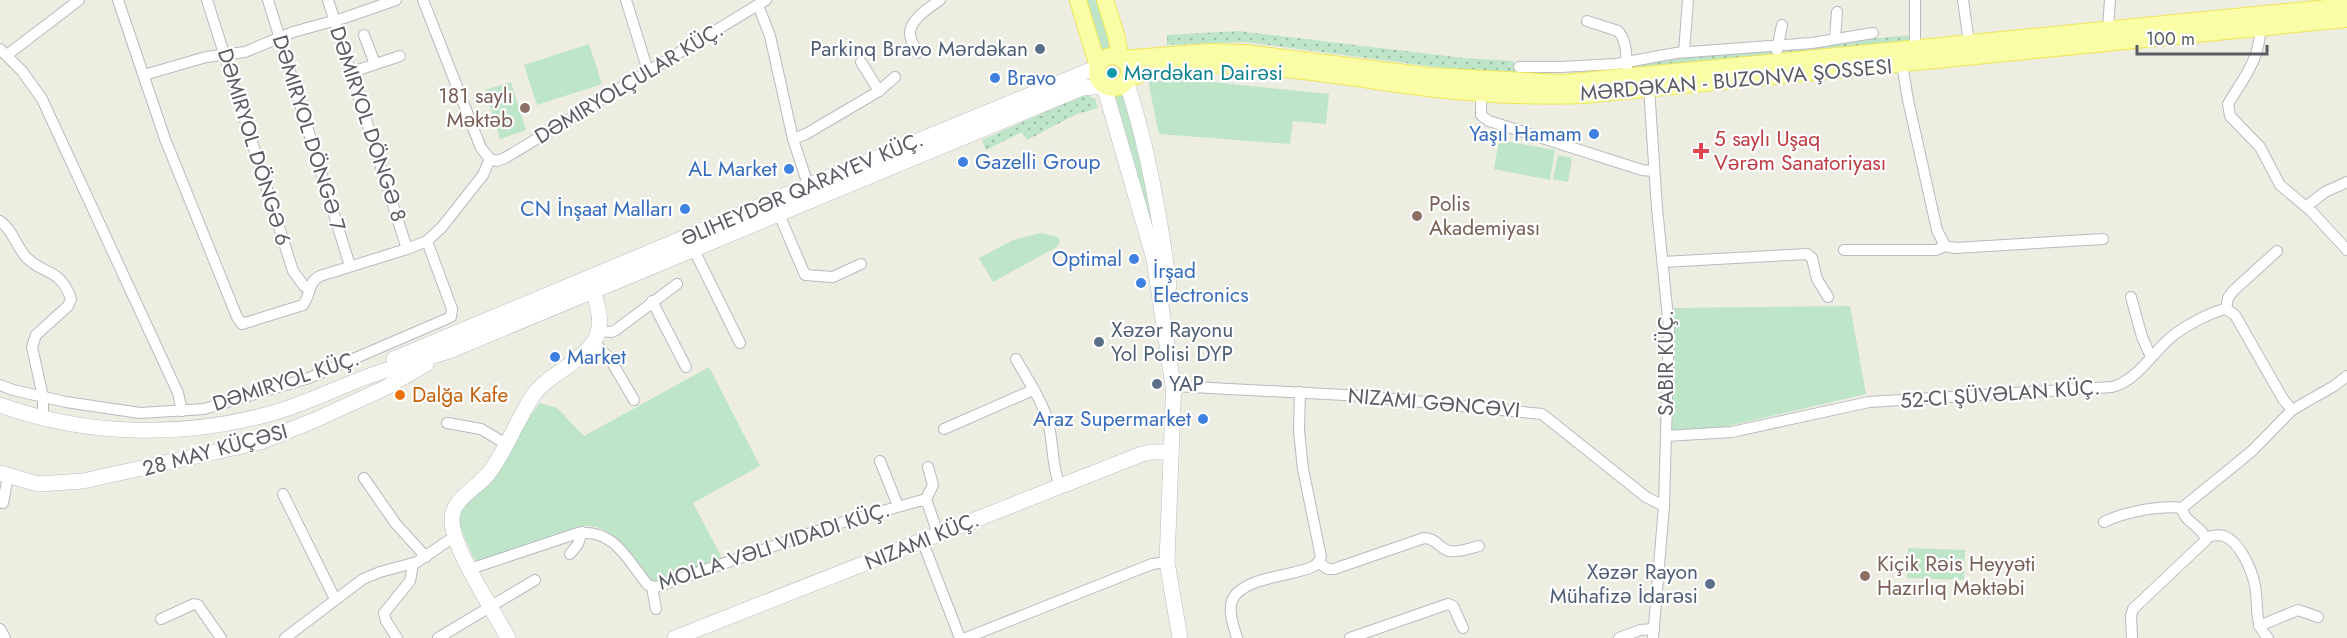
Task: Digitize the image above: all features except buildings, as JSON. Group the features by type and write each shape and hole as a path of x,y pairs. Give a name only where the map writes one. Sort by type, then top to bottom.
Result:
{"main road":[{"path":"1078,0 1098,67 1098,77 1104,86 1154,259 1173,386"},
{"path":"1106,0 1121,59 1128,71 1126,81 1137,119 1164,250 1176,351 1167,562 1180,638"},
{"path":"1098,67 1107,57 1121,59 1201,52 1245,53 1429,76 1478,86 1563,83 1628,70 1777,63 2347,6"},
{"name":"MƏRDƏKAN - BUZONVA ŞOSSESI","path":"1126,81 1156,69 1211,64 1478,86 1564,96 2347,19"},
{"name":"ƏLIHEYDƏR QARAYEV KÜÇ.","path":"506,311 590,284 779,214 1098,67"},
{"path":"1104,86 1119,87 1126,81"},
{"name":"ƏLIHEYDƏR QARAYEV KÜÇ.","path":"689,247 808,185 1085,87 1104,86"},
{"path":"508,638 454,536 451,520 454,509 487,475 538,389 582,357 597,337 597,306 590,284"},
{"name":"ƏLIHEYDƏR QARAYEV KÜÇ.","path":"449,351 590,284"},
{"path":"449,351 506,311"},
{"path":"0,400 42,413 90,421 149,426 188,425 245,415 312,394 506,311"},
{"name":"DƏMIRYOL KÜÇ.","path":"0,405 41,418 89,426 149,431 182,429 228,423 268,414 379,372 449,351"},
{"name":"28 MAY KÜÇƏSI","path":"4,474 32,483 53,484 83,481 196,458 280,436 385,388 449,351"},
{"path":"379,372 388,372 392,375 391,382 385,388"},
{"name":"NIZAMI KÜÇ.","path":"675,638 1147,452 1170,452"}],"street":[{"path":"79,0 3,52 22,71 42,99 178,393 182,411"},
{"path":"118,0 176,166 240,322 246,324 303,305 308,298 311,282 320,276 427,241 442,227 483,175 490,159 481,148 423,0"},
{"name":"DƏMIRYOL DÖNGƏ 6","path":"207,0 293,271 309,289"},
{"name":"DƏMIRYOL DÖNGƏ 7","path":"268,0 350,266"},
{"name":"DƏMIRYOL DÖNGƏ 8","path":"328,0 407,249"},
{"path":"144,75 195,60 245,52 302,29 396,0"},
{"path":"626,0 648,71"},
{"path":"916,53 910,34 911,28 928,3 940,0"},
{"path":"1684,52 1688,0"},
{"path":"1915,48 1916,0"},
{"path":"1963,0 1969,43"},
{"path":"2108,29 2110,0"},
{"path":"762,3 793,139 808,185"},
{"name":"DƏMIRYOLÇULAR KÜÇ.","path":"490,159 497,161 505,158 762,3"},
{"path":"1835,39 1837,12"},
{"path":"1587,21 1618,31 1625,42 1628,70"},
{"path":"1777,63 1777,44 1782,25"},
{"path":"2259,27 2256,56 2228,104 2230,116 2260,147 2280,185 2307,206 2347,250"},
{"path":"1519,67 1628,70 1684,52 1835,39 1873,33"},
{"path":"364,35 375,64"},
{"path":"352,72 400,56"},
{"path":"861,62 879,91"},
{"path":"1902,64 1938,230 1946,246"},
{"path":"793,139 806,134 879,91 895,77"},
{"path":"1478,86 1481,115 1489,121 1642,170 1654,171"},
{"name":"SABIR KÜÇ.","path":"1649,88 1654,171 1669,328 1664,506 1654,633"},
{"path":"2307,206 2325,192 2347,182"},
{"path":"779,214 805,274 833,276 861,264"},
{"path":"0,221 7,226 27,258 54,273 71,299 68,306 36,334 33,340 32,347 44,397 42,413"},
{"path":"1844,250 1936,250 1946,246 1967,248 2103,240"},
{"name":"DƏMIRYOL KÜÇ.","path":"0,385 44,397 140,413 182,411 227,403 309,378 449,320 453,314 452,309 427,241"},
{"path":"689,247 740,343"},
{"path":"2277,251 2233,291 2228,298 2226,309 2235,315 2283,399 2292,410"},
{"path":"1663,262 1806,254 1812,258 1817,279 1828,297"},
{"path":"634,400 597,337 616,330 652,301 677,285"},
{"path":"2131,297 2142,337 2151,357"},
{"path":"652,301 686,367"},
{"name":"52-CI ŞÜVƏLAN KÜÇ.","path":"1666,436 1732,432 1869,402 2112,387 2127,381 2173,335 2213,313 2226,309"},
{"path":"1016,359 1047,420 1054,469 1060,486"},
{"path":"2104,522 2124,514 2169,507 2182,508 2252,451 2292,410 2334,387 2347,376"},
{"name":"NIZAMI GƏNCƏVI","path":"1173,386 1411,400 1542,414 1646,497 1664,506"},
{"path":"944,429 1033,390"},
{"path":"1300,392 1299,441 1306,486 1321,549 1319,563"},
{"path":"447,423 481,429 506,444"},
{"path":"880,461 898,506"},
{"path":"928,467 933,489 926,499 938,534"},
{"path":"3,503 4,474"},
{"path":"364,478 396,524 426,557"},
{"path":"283,494 335,599"},
{"name":"MOLLA VƏLI VIDADI KÜÇ.","path":"582,532 608,538 652,587 661,586 840,523 926,499"},
{"path":"2182,508 2184,516 2206,537"},
{"path":"570,555 578,544 582,532"},
{"path":"470,569 582,532"},
{"path":"2206,537 2216,535 2227,537 2239,549 2255,583 2259,626 2268,638"},
{"path":"285,638 355,584 373,574 413,564 454,536"},
{"path":"2132,638 2133,609 2204,543 2206,537"},
{"path":"1319,563 1328,569 1334,569 1424,538 1435,539 1450,551 1479,546"},
{"path":"922,540 960,638"},
{"path":"966,638 994,633 1152,564 1167,562"},
{"path":"1237,638 1231,609 1231,603 1236,595 1266,579 1310,568 1319,563"},
{"path":"397,638 386,621 384,613 410,581 413,564"},
{"path":"438,638 535,580"},
{"path":"652,587 656,609"},
{"path":"161,619 194,604 198,605 221,638"},
{"path":"1350,638 1448,604 1453,606 1463,628"},
{"path":"2259,626 2298,610 2318,617"},
{"path":"0,629 5,638"},
{"path":"1618,638 1640,630 1654,633"}],"green space":[{"path":"1084,0 1100,0 1115,49 1101,53"},
{"path":"1238,31 1464,58 1513,61 1516,72 1467,71 1245,42 1167,45 1167,35"},
{"path":"1911,35 1911,41 1781,55 1781,47"},
{"path":"589,44 602,84 537,105 524,65"},
{"path":"1774,47 1773,55 1633,70 1632,63 1674,57"},
{"path":"1183,79 1329,94 1326,124 1293,121 1290,144 1159,134 1148,81"},
{"path":"511,82 526,130 500,139 485,90"},
{"path":"1086,94 1095,99 1098,108 1077,114 1027,140 1022,132 986,150 982,140"},
{"path":"1125,94 1160,241 1156,243 1114,98"},
{"path":"1499,140 1555,150 1550,180 1494,169"},
{"path":"1558,155 1572,158 1568,182 1553,179"},
{"path":"1041,233 1058,237 1060,242 1057,247 993,282 979,258 1013,240"},
{"path":"1850,306 1866,394 1720,428 1672,431 1674,308"},
{"path":"709,367 760,466 693,503 722,558 656,582 647,580 618,542 600,528 589,526 577,527 482,560 476,560 473,557 457,519 459,507 540,403 557,408 584,436"},
{"path":"1908,548 1965,550 1964,580 1907,578"}],"place":[{"name":"Parkinq Bravo Mərdəkan","path":"1040,49"},
{"name":"Mərdəkan Dairəsi","path":"1112,73"},
{"name":"Bravo","path":"995,78"},
{"name":"181 saylı Məktəb","path":"525,108"},
{"name":"Yaşıl Hamam","path":"1594,134"},
{"name":"5 saylı Uşaq Vərəm Sanatoriyası","path":"1701,151"},
{"name":"Gazelli Group","path":"963,162"},
{"name":"AL Market","path":"789,169"},
{"name":"CN İnşaat Malları","path":"685,209"},
{"name":"Polis Akademiyası","path":"1417,216"},
{"name":"Optimal","path":"1134,259"},
{"name":"İrşad Electronics","path":"1141,283"},
{"name":"Xəzər Rayonu Yol Polisi DYP","path":"1099,342"},
{"name":"Market","path":"555,357"},
{"name":"YAP","path":"1157,384"},
{"name":"Dalğa Kafe","path":"400,395"},
{"name":"Araz Supermarket","path":"1203,419"},
{"name":"Kiçik Rəis Heyyəti Hazırlıq Məktəbi","path":"1865,576"},
{"name":"Xəzər Rayon Mühafizə İdarəsi","path":"1710,584"}]}
